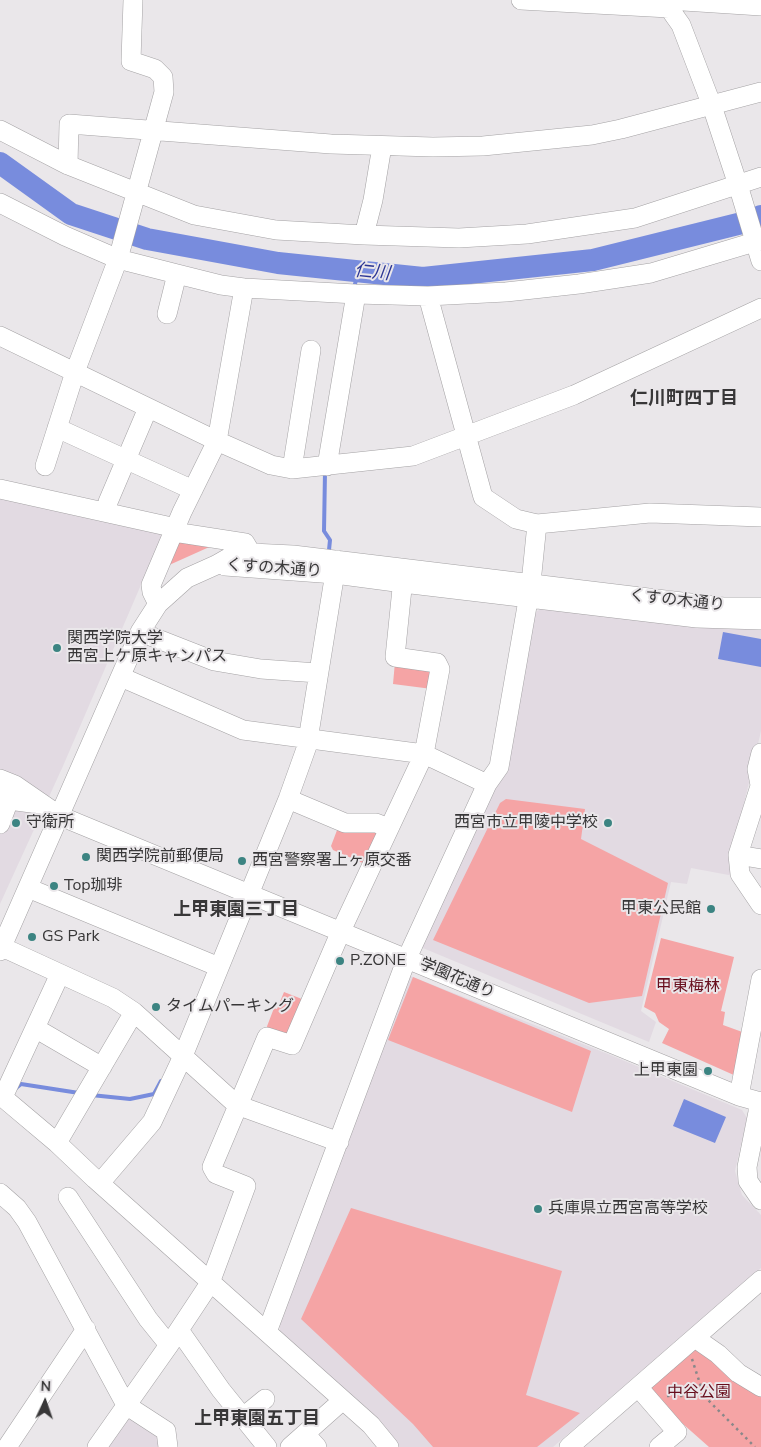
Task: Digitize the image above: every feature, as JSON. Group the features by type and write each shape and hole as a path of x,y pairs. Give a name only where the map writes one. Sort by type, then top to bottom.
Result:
{"street":[{"path":"45,466 75,372 118,259 164,92 163,77 155,69 131,61 133,0"},
{"path":"521,0 761,6"},
{"path":"668,3 681,25 712,106 758,241 761,261"},
{"path":"68,165 70,124 382,146 433,148 483,146 592,135 621,130 761,92"},
{"path":"0,130 68,165 194,215 276,230 459,238 527,234 635,218 761,177"},
{"path":"364,235 373,200 382,146"},
{"path":"2,210 118,259 220,285 356,294 428,296 506,292 579,284 651,273 758,241"},
{"path":"167,314 177,274"},
{"path":"158,604 151,585 217,441 244,288"},
{"path":"327,466 356,294"},
{"path":"428,296 483,497 516,520 537,524 650,513 761,517"},
{"path":"0,336 217,441 271,465 292,469 413,456 574,395 761,308"},
{"path":"292,469 311,350"},
{"path":"108,502 148,408"},
{"path":"57,428 193,490"},
{"path":"0,489 175,530 245,543 251,553"},
{"path":"267,1332 407,958 487,784 499,767 530,591 537,524"},
{"name":"くすの木通り","path":"216,565 230,557 251,553 293,555 336,567"},
{"path":"216,565 187,578 158,604 140,632 121,677 53,811 28,888 1,949 113,998 134,1012 238,1105 339,1142"},
{"name":"くすの木通り","path":"216,565 336,567 530,591 724,607 761,607"},
{"path":"100,1183 152,1122 183,1056 288,799 307,746 336,567"},
{"path":"97,1447 174,1338 210,1283 246,1186 216,1174 212,1167 267,1036 292,1045 341,931 424,754 440,669 437,663 395,657 404,576"},
{"name":"くすの木通り","path":"530,591 698,618 761,620"},
{"path":"140,632 214,661 261,669 318,672"},
{"path":"121,677 243,730 424,754 487,784"},
{"path":"761,753 757,770 761,784 738,855 740,874 761,905"},
{"name":"学園花通り","path":"0,778 10,795 53,811 739,1096 759,1101 746,1167 748,1181 761,1200"},
{"path":"0,824 10,795"},
{"path":"288,799 345,823 376,823 389,828"},
{"path":"738,855 761,859"},
{"path":"28,888 219,967"},
{"path":"60,974 1,1096 57,1143 210,1283 371,1425 390,1447"},
{"path":"739,1096 761,986"},
{"path":"57,1143 134,1012"},
{"path":"35,1028 102,1067"},
{"path":"0,1193 17,1208 27,1222 126,1405 166,1431 168,1447"},
{"path":"68,1197 148,1319 174,1338 221,1390 267,1447"},
{"path":"576,1445 638,1387 761,1280"},
{"path":"7,1447 86,1329"},
{"path":"695,1338 718,1354 738,1373 761,1388"},
{"path":"718,1354 736,1360 761,1375"},
{"path":"638,1387 677,1432 659,1447"},
{"path":"243,1417 265,1399"},
{"path":"290,1447 311,1440 343,1400"}],"path":[{"path":"697,1371 704,1396 755,1447"},
{"path":"668,1397 704,1396"}],"shaded area":[{"name":"関西学院大学 西宮上ケ原キャンパス","path":"0,493 165,529 63,766 0,904"},
{"name":"西宮市立甲陵中学校","path":"547,605 761,625 761,731 731,859 734,876 691,868 687,884 671,882 641,1011 656,1022 649,1042 418,946 493,786 531,615"},
{"name":"兵庫県立西宮高等学校","path":"408,975 608,1054 742,1110 747,1118 735,1171 742,1195 761,1215 761,1268 553,1447 399,1447 377,1421 280,1333 280,1322"},
{"path":"128,1417 161,1433 163,1447 108,1447"}],"green space":[{"path":"178,540 216,544 167,566"},
{"path":"395,662 430,666 432,689 393,684"},
{"path":"506,799 585,809 581,839 668,883 642,996 589,1003 433,940 500,803"},
{"path":"339,825 383,831 367,865 333,850 331,846"},
{"name":"甲東梅林","path":"661,938 734,957 721,1011 725,1012 723,1025 745,1033 736,1076 662,1043 669,1029 659,1022 655,1013 644,1007"},
{"path":"413,977 591,1051 572,1112 388,1040"},
{"path":"284,992 307,1001 286,1037 266,1029 274,1008 277,1009"},
{"path":"351,1208 562,1271 526,1395 580,1413 537,1447 433,1447 413,1424 301,1319"},
{"name":"中谷公園","path":"690,1349 697,1350 761,1394 761,1447 709,1447 683,1424 669,1418 648,1387"}],"water":[{"path":"723,632 761,639 761,667 718,659"},
{"path":"684,1099 726,1117 715,1143 673,1126"}],"waterway":[{"name":"仁川","path":"0,163 71,214 147,239 278,263 423,278 593,260 746,222 761,216"},
{"path":"354,287 359,271"},
{"path":"325,472 324,531 330,540 329,550"},
{"path":"91,1095 130,1099 154,1094 161,1081"},
{"path":"15,1089 21,1084 79,1093"}],"place":[{"name":"関西学院大学 西宮上ケ原キャンパス","path":"57,648"},
{"name":"守衛所","path":"16,823"},
{"name":"西宮市立甲陵中学校","path":"608,823"},
{"name":"関西学院前郵便局","path":"86,857"},
{"name":"西宮警察署上ヶ原交番","path":"242,861"},
{"name":"Top珈琲","path":"54,886"},
{"name":"甲東公民館","path":"711,909"},
{"name":"GS Park","path":"32,937"},
{"name":"P.ZONE","path":"340,961"},
{"name":"タイムパーキング","path":"156,1007"},
{"name":"上甲東園","path":"708,1071"},
{"name":"兵庫県立西宮高等学校","path":"538,1209"}],"district":[{"name":"仁川町四丁目","path":"684,400"},
{"name":"上甲東園三丁目","path":"236,911"},
{"name":"上甲東園五丁目","path":"257,1420"}]}
